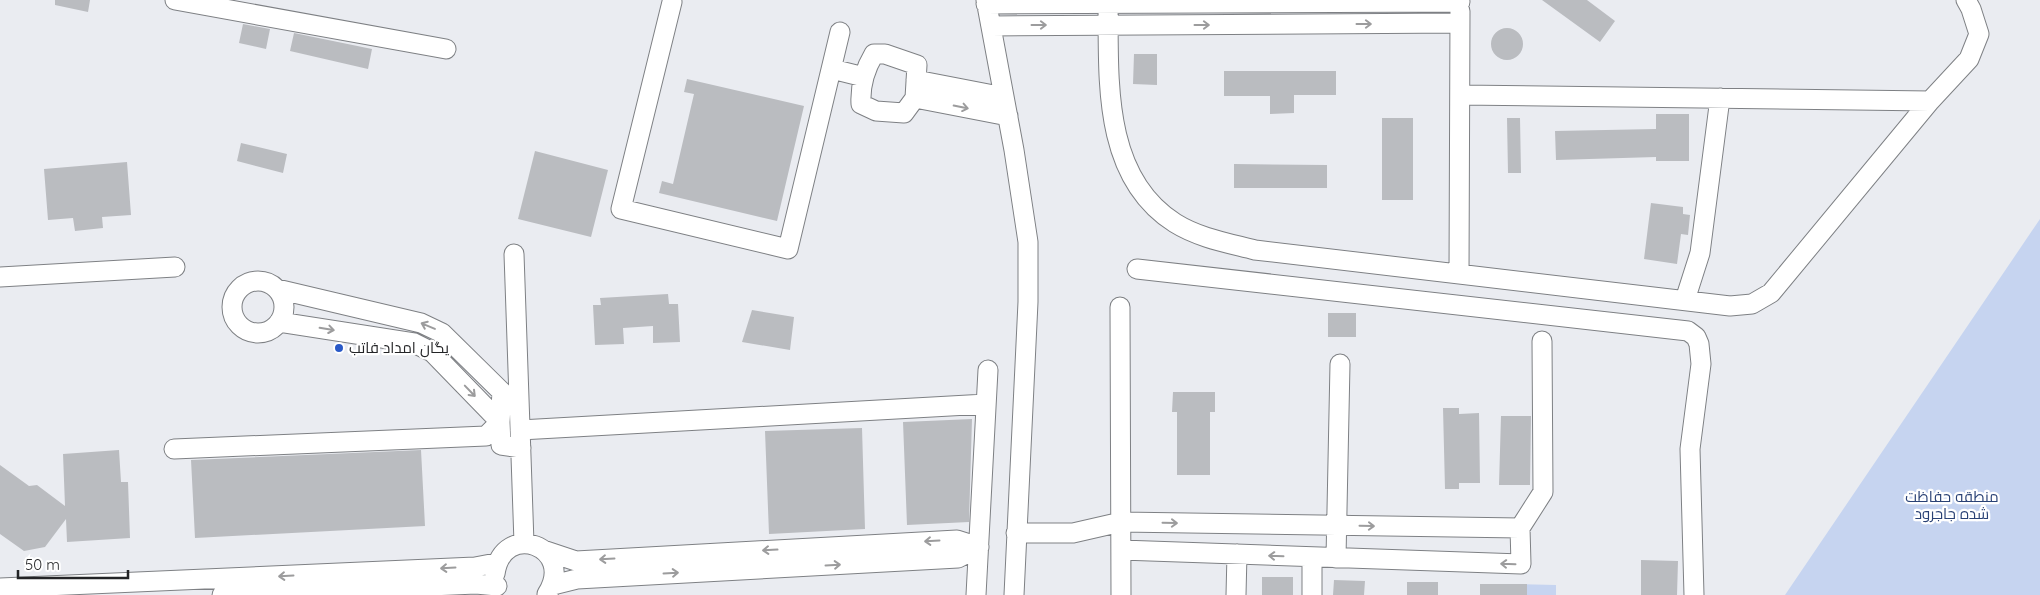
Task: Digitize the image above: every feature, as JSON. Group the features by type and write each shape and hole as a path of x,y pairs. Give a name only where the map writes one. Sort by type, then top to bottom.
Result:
{"street":[{"path":"175,0 446,49"},
{"path":"1108,2 1110,94 1117,136 1128,172 1148,202 1175,224 1205,238 1255,250 1730,306 1752,304 1771,294 1930,100 1968,59 1978,34 1971,8 1966,0"},
{"path":"1014,595 1028,302 1028,242 1008,116 986,2 1460,1 1459,274"},
{"path":"672,2 621,209 788,249 840,32"},
{"path":"991,26 1460,23"},
{"path":"874,54 885,54 917,65 915,89 904,113 876,110 861,104 860,92 866,66 874,54"},
{"path":"832,69 864,77"},
{"path":"915,89 1004,97"},
{"path":"915,89 1008,116"},
{"path":"1460,95 1930,100"},
{"path":"1686,300 1700,253 1720,98"},
{"path":"514,254 511,395 520,439 524,543"},
{"path":"0,277 174,267"},
{"path":"1137,269 1688,331 1696,337 1699,344 1701,364 1690,449 1694,595"},
{"path":"277,289 282,296 284,305 279,322 273,328 265,332 256,332 247,330 240,325 233,310 236,294 247,283 263,281 277,289 421,323 442,333 511,395"},
{"path":"1120,307 1121,595"},
{"path":"279,322 414,343 432,352 500,422 501,445 520,439 986,404"},
{"path":"1121,550 1521,564 1520,528 1543,492 1542,341"},
{"path":"1336,558 1340,364"},
{"path":"976,595 988,370"},
{"path":"174,449 486,436 500,422 511,395"},
{"path":"1016,533 1074,533 1121,522 1520,528"},
{"path":"500,590 494,574 496,563 503,553 512,546 524,543 536,545 546,551 576,561 957,540 979,547"},
{"path":"550,590 577,579 958,558 979,547"},
{"path":"546,551 552,561 555,573 550,590"},
{"path":"1236,595 1237,554"},
{"path":"1312,557 1312,595"},
{"path":"0,588 475,567 496,563"},
{"path":"222,595 476,584 500,590"}],"green space":[{"name":"منطقه حفاظت شده جاجرود","path":"2040,219 2040,595 1785,595"},
{"path":"1511,584 1556,585 1556,595 1510,595"}],"building":[{"path":"55,0 90,0 88,12 55,5"},
{"path":"1542,0 1587,0 1615,21 1600,42"},
{"path":"243,24 270,29 266,49 239,43"},
{"path":"1507,28 1513,29 1518,33 1522,38 1522,50 1518,55 1513,59 1507,60 1501,59 1496,55 1492,50 1491,44 1492,38 1496,33 1501,29"},
{"path":"294,33 372,49 368,69 290,51"},
{"path":"1134,54 1157,54 1157,85 1133,84"},
{"path":"1224,71 1336,71 1336,95 1294,95 1294,113 1270,114 1270,96 1224,96"},
{"path":"687,79 804,106 777,221 659,193 662,181 673,184 694,94 684,92"},
{"path":"1656,114 1689,114 1689,161 1656,161 1656,157 1556,160 1555,131 1656,129"},
{"path":"1382,118 1413,118 1413,200 1382,200"},
{"path":"1507,118 1520,118 1521,173 1508,173"},
{"path":"241,143 287,154 283,173 237,161"},
{"path":"535,151 608,170 591,237 518,219"},
{"path":"127,162 131,215 102,217 103,228 75,231 73,218 48,220 44,169"},
{"path":"1234,164 1327,165 1327,188 1234,188"},
{"path":"1651,203 1683,207 1683,214 1690,215 1688,235 1681,234 1677,264 1644,259"},
{"path":"668,294 669,304 678,304 680,342 653,343 653,326 623,328 624,344 595,345 593,305 601,305 600,298"},
{"path":"752,310 794,317 790,350 742,342"},
{"path":"1328,313 1356,313 1356,337 1328,337"},
{"path":"1173,392 1215,392 1215,412 1210,412 1210,475 1177,475 1177,412 1172,412"},
{"path":"1443,408 1459,408 1459,414 1479,413 1480,483 1459,483 1459,489 1445,489"},
{"path":"1501,416 1531,416 1530,485 1499,485"},
{"path":"972,419 969,522 907,525 903,422"},
{"path":"862,428 865,529 769,534 765,431"},
{"path":"119,450 121,482 128,482 130,538 67,542 66,519 45,547 24,551 0,534 0,465 29,486 37,485 65,506 63,454"},
{"path":"421,450 425,526 195,538 191,460"},
{"path":"1641,560 1678,561 1677,595 1641,595"},
{"path":"1262,577 1293,577 1293,595 1262,595"},
{"path":"1334,580 1365,581 1364,595 1333,595"},
{"path":"1407,582 1438,582 1438,595 1407,595"},
{"path":"1480,584 1527,584 1527,595 1480,595"}],"place":[{"name":"یگان امداد فاتب","path":"339,348"}]}
